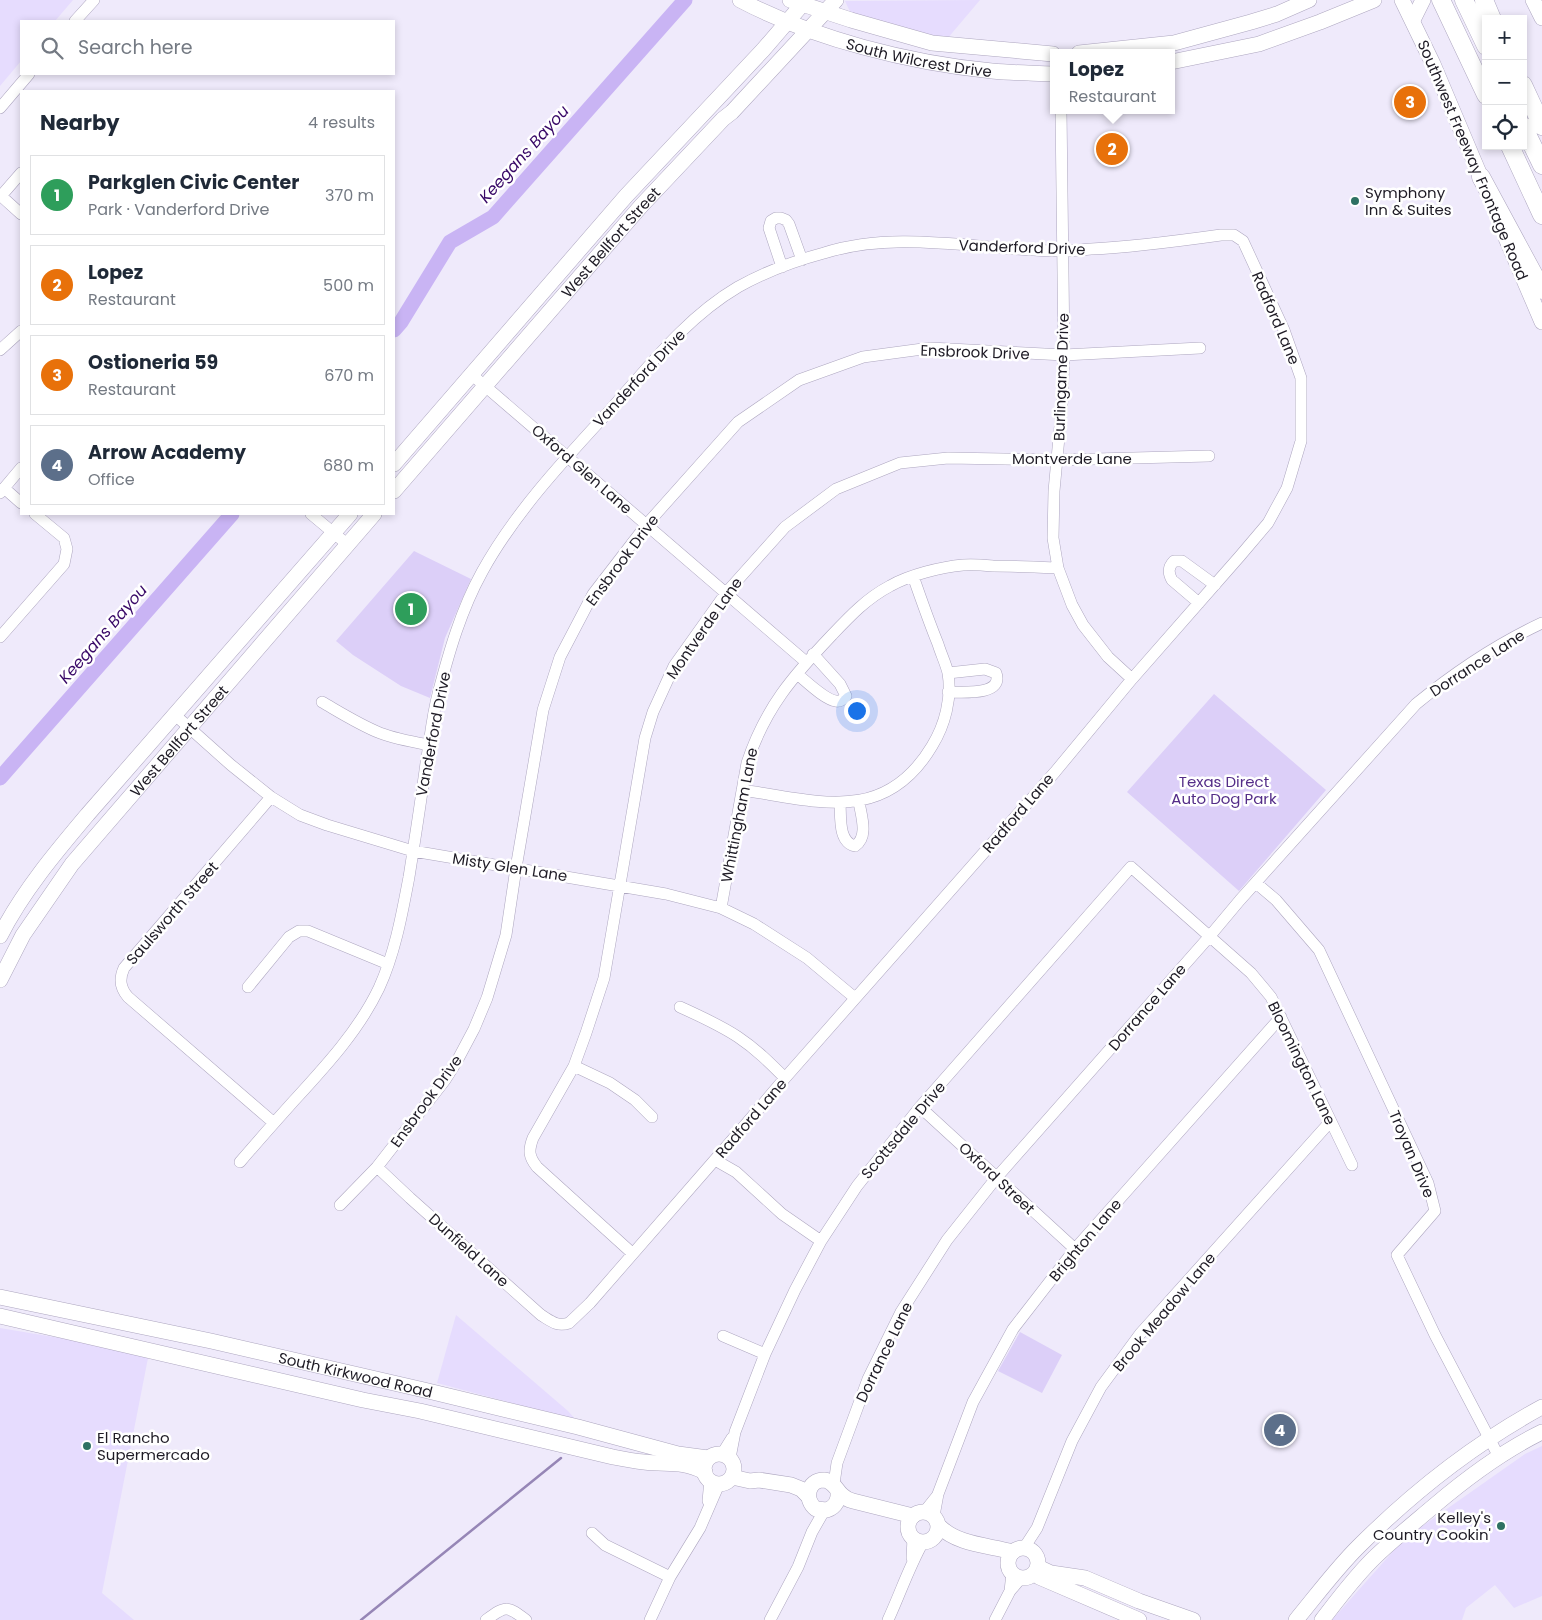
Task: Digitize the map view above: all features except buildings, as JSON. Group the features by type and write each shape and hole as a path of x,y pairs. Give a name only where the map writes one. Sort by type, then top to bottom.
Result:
{"highway":[{"path":"1441,0 1482,87"},
{"path":"1484,1 1490,15"},
{"path":"1467,6 1482,38"},
{"path":"1527,94 1542,126"},
{"path":"1527,134 1542,165"},
{"path":"1512,150 1542,215"},
{"path":"1481,177 1542,290"}],"main road":[{"name":"West Bellfort Street","path":"395,490 641,206 836,0"},
{"path":"1117,49 1174,43 1252,22 1277,14 1309,0"},
{"path":"1175,61 1259,44 1374,0"},
{"name":"Southwest Freeway Frontage Road","path":"1402,0 1413,20 1542,322"},
{"path":"1413,20 1422,0"},
{"path":"1533,0 1542,18"},
{"name":"West Bellfort Street","path":"395,463 626,196 788,22 800,1"},
{"name":"South Wilcrest Drive","path":"800,1 851,20 932,43 1050,54"},
{"name":"South Wilcrest Drive","path":"743,2 809,30 873,50 992,71 1050,74"},
{"path":"1174,43 1174,49"},
{"path":"961,66 965,46"},
{"path":"709,107 723,119"},
{"path":"581,248 596,259"},
{"name":"West Bellfort Street","path":"0,936 26,893 56,852 349,515"},
{"name":"West Bellfort Street","path":"1,976 23,935 72,864 373,515"},
{"path":"26,893 44,904"},
{"name":"South Kirkwood Road","path":"0,1297 211,1341 509,1410 678,1454 750,1482 759,1480 791,1485 824,1495 844,1497 1003,1558 1051,1573 1085,1578 1139,1601 1193,1620"},
{"name":"South Kirkwood Road","path":"0,1316 363,1400 420,1411 613,1457 644,1462 680,1463 720,1469"},
{"path":"110,1341 115,1321"},
{"path":"211,1341 213,1366"},
{"path":"307,1386 310,1365"},
{"path":"420,1411 424,1390"},
{"path":"1296,1620 1351,1554 1438,1474 1489,1439 1542,1407"},
{"path":"501,1430 509,1410"},
{"path":"1322,1620 1346,1588 1375,1556 1390,1543 1468,1477 1522,1442 1542,1432"},
{"path":"613,1457 619,1438"},
{"path":"1377,1529 1390,1543"},
{"name":"South Kirkwood Road","path":"1023,1563 1139,1620"}],"street":[{"path":"76,20 94,0"},
{"path":"0,108 29,75"},
{"name":"Burlingame Drive","path":"1061,114 1064,355 1058,460 1054,491 1053,538 1058,568 1072,605 1083,625 1108,658 1132,679"},
{"path":"20,174 0,195 20,213"},
{"path":"782,267 769,228 772,221 776,218 781,218 788,222 802,260"},
{"name":"Vanderford Drive","path":"240,1162 318,1074 356,1026 371,1003 388,964 399,927 413,851 437,698 453,640 482,573 516,520 568,457 659,353 686,327 704,311 736,288 782,267 848,246 886,242 921,242 1002,249 1063,251 1134,247 1221,235 1234,236 1243,241"},
{"name":"Radford Lane","path":"564,1324 574,1319 583,1310 715,1160 1054,772 1268,523 1287,488 1301,441 1300,378 1284,330 1243,241"},
{"path":"2,343 20,332"},
{"name":"Ensbrook Drive","path":"340,1205 377,1166 445,1080 457,1062 474,1028 490,988 506,935 543,710 560,657 593,594 647,524 738,422 799,380 862,357 930,348 1064,355 1200,348"},
{"name":"Oxford Glen Lane","path":"472,374 726,593 810,658 840,684 846,696 837,701 829,699 796,674"},
{"name":"Montverde Lane","path":"632,1254 537,1167 530,1159 529,1149 533,1138 574,1066 604,978 645,738 653,712 674,666 726,593 785,526 836,489 900,463 948,458 1058,460 1209,456"},
{"path":"20,469 2,491 20,502"},
{"path":"0,637 64,564 67,550 64,538 36,515"},
{"path":"312,515 348,545"},
{"path":"1199,603 1169,576 1170,564 1174,561 1182,561 1215,585"},
{"name":"Whittingham Lane","path":"721,908 747,763 762,723 776,700 796,674 855,610 891,585 913,576 940,569 964,565 1058,568"},
{"path":"742,790 820,802 859,802 876,797 894,788 927,755 940,733 946,713 948,672 913,576"},
{"name":"Dorrance Lane","path":"770,1620 798,1567 868,1379 901,1312 947,1240 997,1177 1416,704 1445,681 1521,633 1542,623"},
{"path":"948,672 985,670 996,673 997,678 996,684 986,690 948,692"},
{"path":"322,702 380,733 429,745"},
{"name":"Misty Glen Lane","path":"175,715 231,765 271,797 300,814 327,825 413,851 666,894 721,908 754,924 807,958 855,998"},
{"name":"Saulsworth Street","path":"271,797 124,968 121,983 124,993 274,1123"},
{"path":"840,802 845,839 855,846 860,842 863,835 859,802"},
{"name":"Bloomington Lane","path":"1131,867 1251,973 1271,997 1352,1165"},
{"name":"Scottsdale Drive","path":"650,1620 670,1578 700,1528 720,1469 765,1354 795,1290 821,1241 857,1186 920,1107 1131,867"},
{"name":"Troyan Drive","path":"1256,883 1276,900 1319,950 1428,1183 1435,1212 1397,1255 1435,1335 1499,1457"},
{"path":"248,988 289,937 299,931 308,931 388,964"},
{"path":"680,1007 738,1037 758,1052 785,1078"},
{"name":"Brighton Lane","path":"888,1620 900,1593 923,1526 938,1494 973,1402 1013,1329 1074,1248 1281,1017"},
{"path":"574,1066 610,1084 635,1100 652,1117"},
{"name":"Oxford Street","path":"920,1107 1074,1248"},
{"name":"Brook Meadow Lane","path":"995,1620 1023,1563 1072,1441 1101,1387 1140,1334 1330,1122"},
{"path":"715,1160 736,1172 782,1214 821,1241"},
{"name":"Dunfield Lane","path":"377,1166 410,1198 542,1315 555,1324 564,1324"},
{"path":"723,1336 765,1354"},
{"path":"592,1533 605,1545 670,1578"},
{"path":"486,1620 500,1609 509,1609 526,1620"}],"shaded area":[{"path":"0,0 73,0 56,20 20,20 20,62 0,86"},
{"path":"980,0 947,39 852,16 845,1"},
{"path":"456,1315 568,1411 576,1420 437,1383"},
{"path":"0,1328 149,1353 102,1593 134,1620 0,1620"},
{"path":"1542,1446 1542,1596 1514,1608 1495,1585 1466,1608 1462,1620 1332,1620 1404,1539 1525,1454"}],"green space":[{"path":"414,551 471,579 445,638 430,698 401,686 353,655 336,641"},
{"name":"Texas Direct Auto Dog Park","path":"1214,694 1326,790 1239,891 1127,792"},
{"path":"1020,1332 1062,1355 1042,1393 998,1371"}],"waterway":[{"name":"Keegans Bayou","path":"395,329 450,242 493,217 685,0"},
{"name":"Keegans Bayou","path":"0,778 231,515"},
{"path":"361,1620 561,1458"}],"place":[{"name":"Ostioneria 59","path":"1410,102"},
{"name":"Lopez","path":"1112,149"},
{"name":"Symphony Inn & Suites","path":"1355,201"},
{"name":"Parkglen Civic Center","path":"411,609"},
{"name":"Arrow Academy","path":"1280,1430"},
{"name":"El Rancho Supermercado","path":"87,1446"},
{"name":"Kelley's Country Cookin'","path":"1501,1526"}]}
